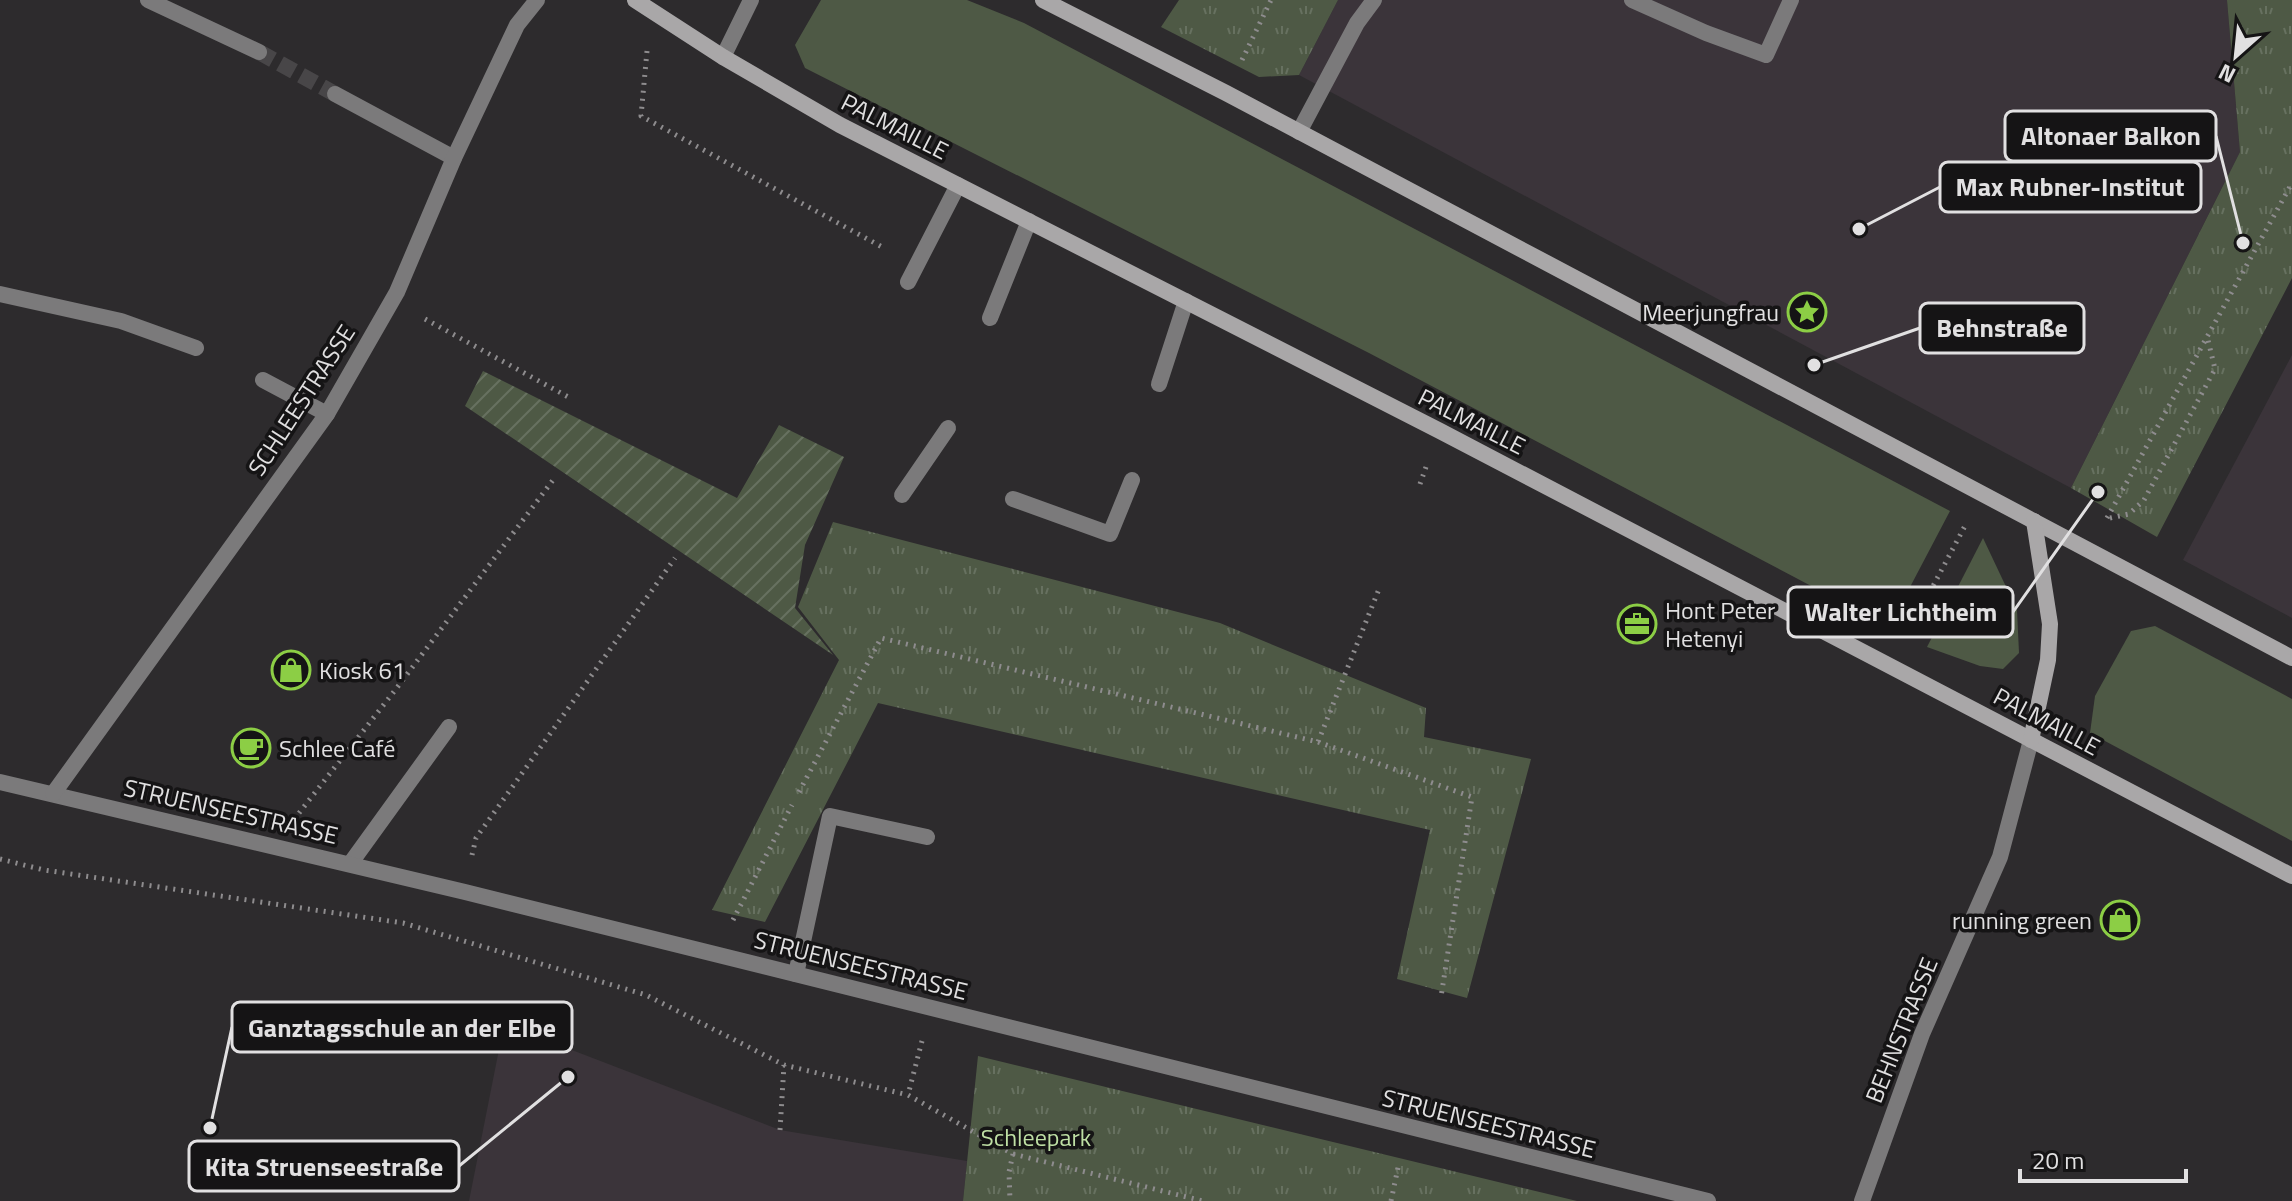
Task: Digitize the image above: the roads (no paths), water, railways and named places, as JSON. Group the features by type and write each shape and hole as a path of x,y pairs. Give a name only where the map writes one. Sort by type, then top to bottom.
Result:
{"main road":[{"name":"PALMAILLE","path":"635,0 723,57 840,125 1483,453 2292,876"},
{"path":"1043,0 1226,93 2292,658"},
{"path":"2031,740 2048,660 2050,624 2034,521"}],"street":[{"path":"148,0 259,52"},
{"name":"SCHLEESTRASSE","path":"53,794 327,414 391,302 517,25 537,0"},
{"path":"723,57 751,0"},
{"path":"1299,132 1357,23 1374,0"},
{"path":"1632,0 1706,33 1766,55 1791,0"},
{"path":"335,94 454,158"},
{"path":"908,282 958,185"},
{"path":"990,318 1029,221"},
{"path":"0,294 121,321 196,348"},
{"path":"1159,384 1186,301"},
{"path":"263,380 327,414"},
{"path":"902,495 948,428"},
{"path":"1013,499 1110,534 1132,480"},
{"path":"350,864 449,727"},
{"name":"BEHNSTRASSE","path":"1862,1201 1922,1034 2000,857 2031,740"},
{"name":"STRUENSEESTRASSE","path":"0,782 274,845 1708,1201"},
{"path":"796,974 830,816 927,837"}],"tunnel":[{"path":"259,52 335,94"}],"place":[{"name":"Max Rubner-Institut","path":"1859,229"},
{"name":"Altonaer Balkon","path":"2243,243"},
{"name":"Meerjungfrau","path":"1807,312"},
{"name":"Behnstraße","path":"1814,365"},
{"name":"Walter Lichtheim","path":"2098,492"},
{"name":"Hont Peter Hetenyi","path":"1637,624"},
{"name":"Kiosk 61","path":"291,670"},
{"name":"Schlee Café","path":"251,748"},
{"name":"running green","path":"2120,920"},
{"name":"Kita Struenseestraße","path":"568,1077"},
{"name":"Ganztagsschule an der Elbe","path":"210,1128"}],"park label":[{"name":"Schleepark","path":"1036,1137"}]}
